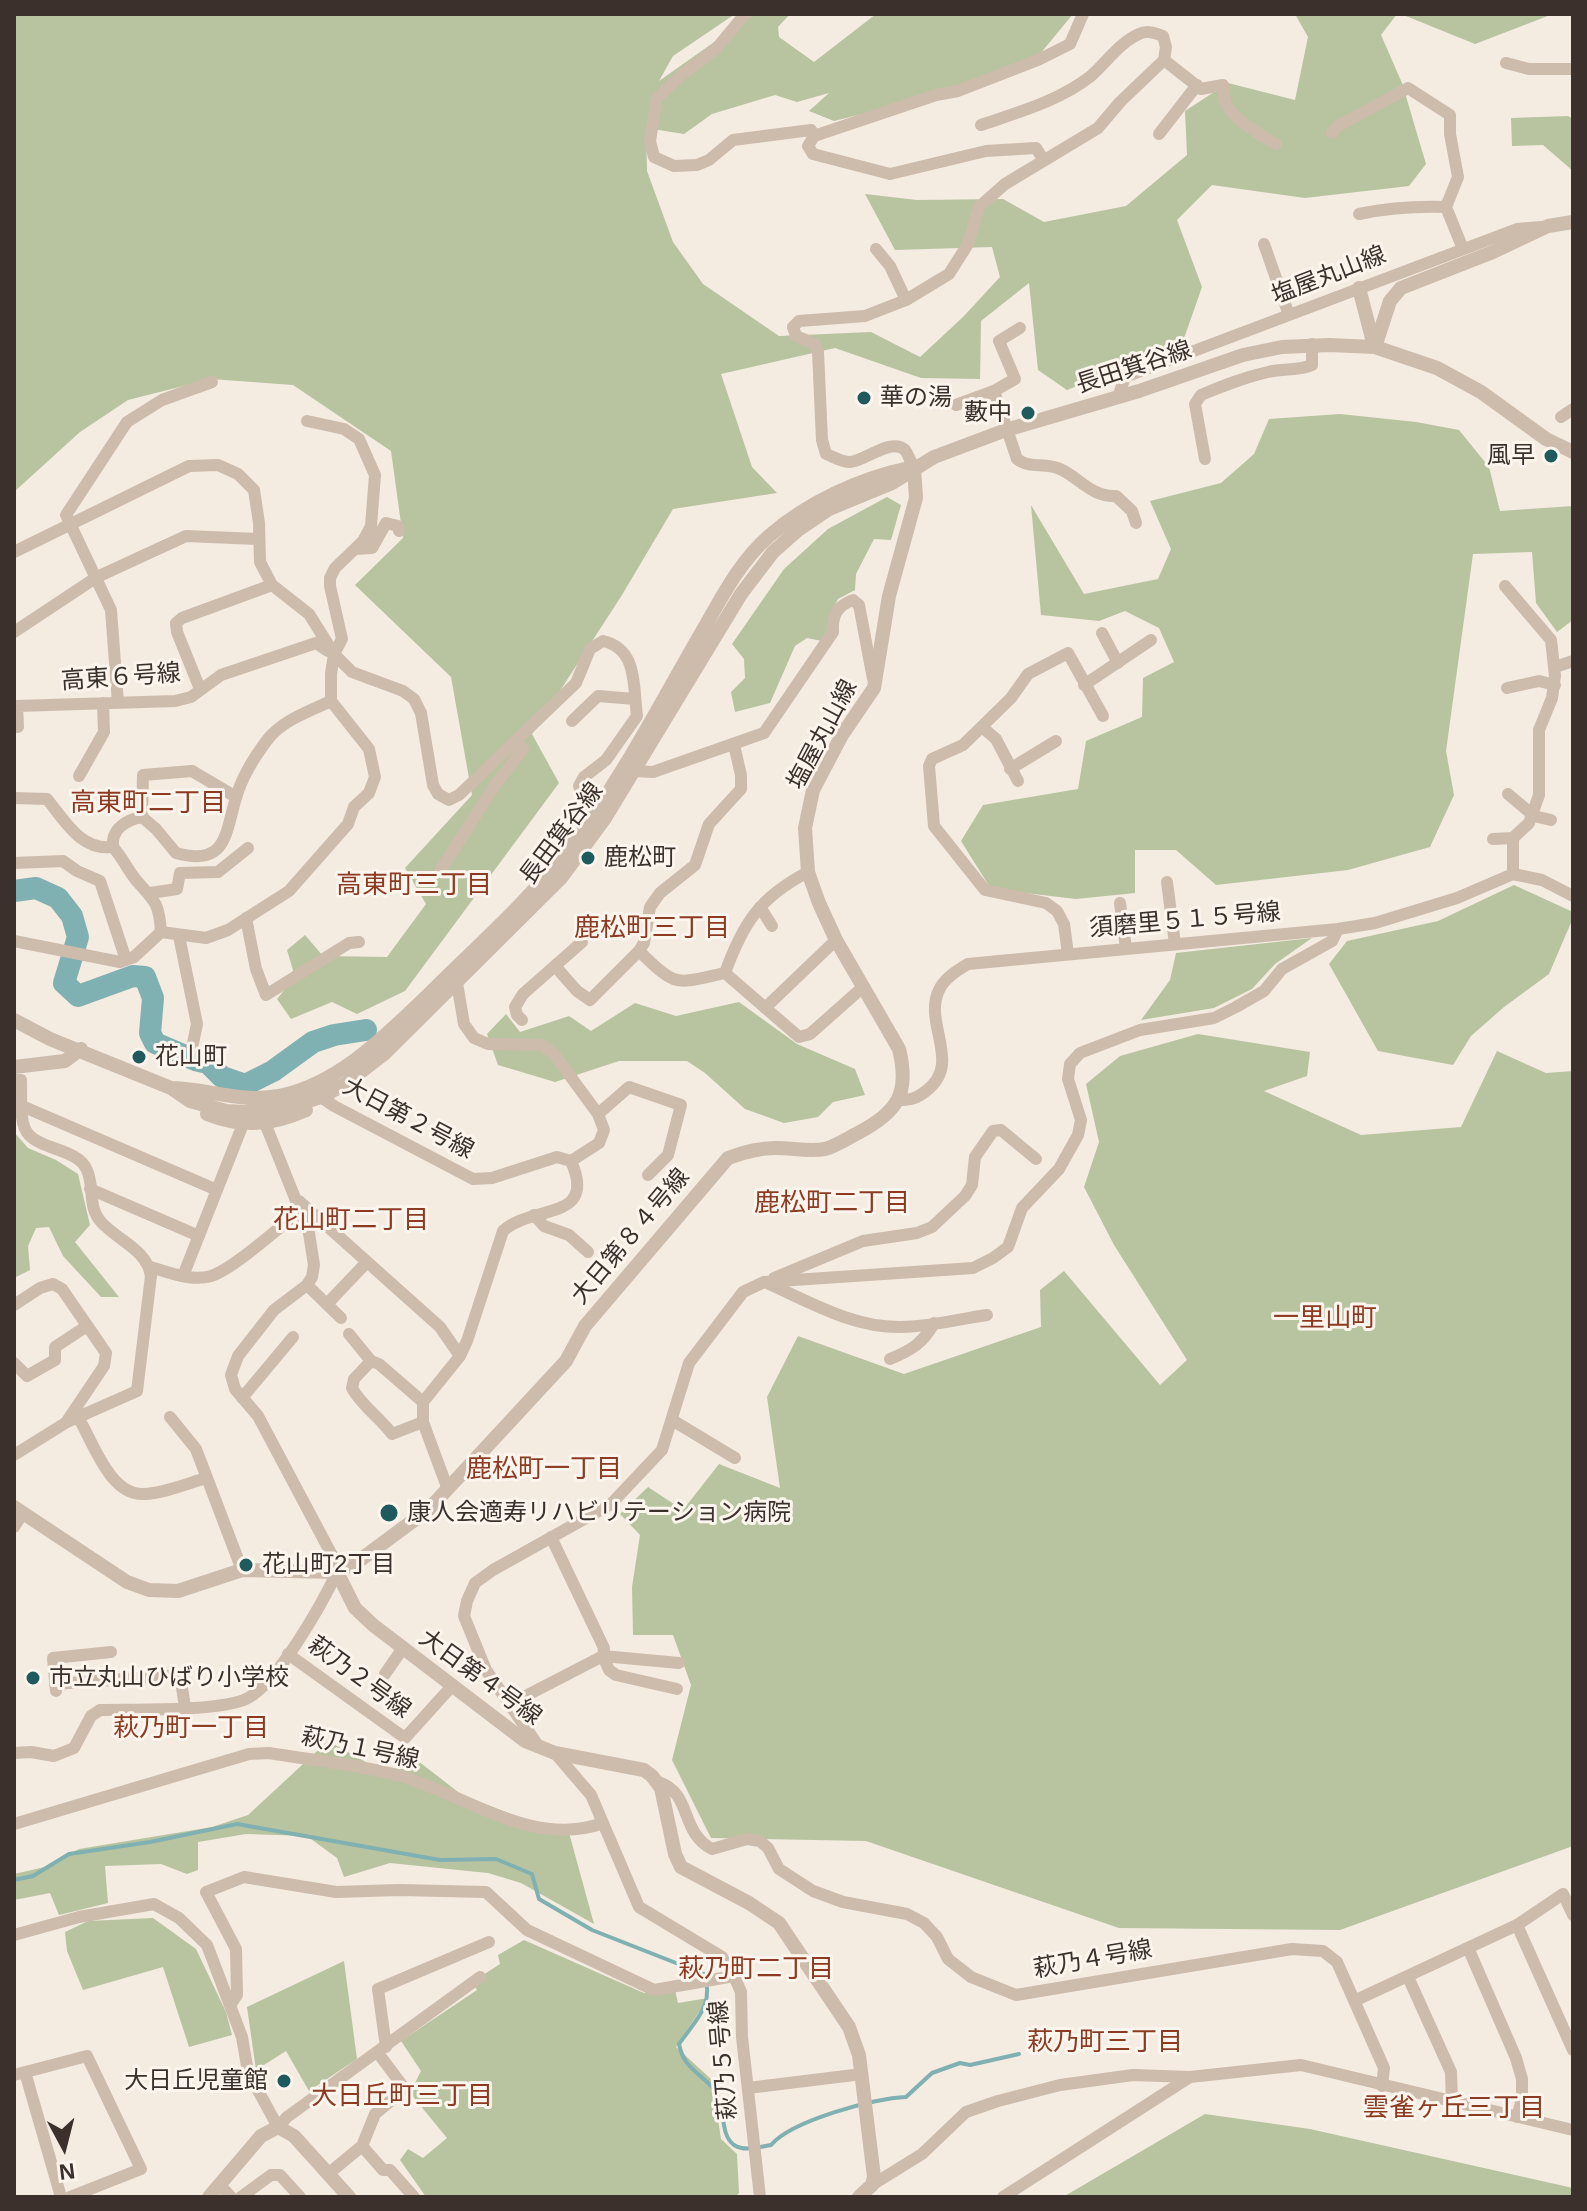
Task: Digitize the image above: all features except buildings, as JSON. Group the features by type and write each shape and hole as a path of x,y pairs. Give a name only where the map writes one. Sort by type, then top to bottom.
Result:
{"street":[{"path":"745,14 716,49 657,98 650,141 654,157 674,166 697,165 709,160 733,140 811,130 814,136"},
{"path":"1043,159 1036,148 986,151 890,174 813,154 808,146 814,136 936,95 958,91 1038,60 1070,44 1083,14"},
{"path":"914,467 905,450 897,447 890,446 861,460 846,462 826,454 822,440 818,352 815,344 796,336 793,327 799,321 865,316 906,300 949,274 968,244 979,207 1005,184 1098,128 1164,60 1166,47 1163,36 1150,32 1139,34 1090,76 1055,99 981,125"},
{"path":"1164,60 1201,89 1223,85 1225,103 1256,139 1276,144"},
{"path":"1506,63 1529,69 1573,69"},
{"path":"1159,134 1197,85"},
{"path":"1332,133 1338,126 1408,88 1450,115 1450,134 1458,177 1446,207 1463,249"},
{"path":"1359,214 1382,209 1446,207"},
{"name":"塩屋丸山線","path":"1118,397 1125,377 1517,229 1573,222"},
{"path":"1375,347 1390,301 1401,288 1493,252 1548,226"},
{"path":"1264,244 1289,315"},
{"path":"876,249 890,266 906,300"},
{"path":"1359,288 1375,347"},
{"path":"956,405 994,391 1015,379 999,341 1020,328"},
{"path":"1205,459 1195,404 1201,395 1267,372 1302,369 1312,365 1312,344"},
{"name":"長田箕谷線","path":"14,1020 50,1039 171,1088 190,1101 226,1111 262,1112 285,1108 321,1097 345,1084 384,1054 561,878 588,843 634,771 741,594 773,552 829,509 892,483 934,457 1006,430 1250,353 1312,344 1375,347 1420,361 1457,378 1546,439 1573,452"},
{"path":"118,703 111,610 66,515 127,422 162,400 212,382"},
{"path":"994,391 1017,459 1026,465 1048,464 1061,469 1103,497 1116,496 1132,511 1136,523"},
{"path":"1561,417 1573,409"},
{"path":"161,932 206,938 228,930 289,891 348,824 354,807 369,793 375,777 369,749 331,701 334,654 342,639 330,578 335,568 363,541 371,526 375,475 359,439 344,429 307,421"},
{"path":"14,552 189,466 218,465 238,474 254,490 258,508 260,562 272,585 309,614 334,654 352,672 403,691 414,699 421,713 433,785 438,794 449,800 459,795 576,683 590,649 603,641 625,651 630,663 637,716 606,760 584,777 579,786 587,809 595,810"},
{"name":"塩屋丸山線","path":"898,1100 903,1067 899,1049 836,940 808,872 805,828 813,790 842,735 874,688 889,596 916,498 914,467"},
{"name":"長田箕谷線","path":"171,1088 196,1089 230,1098 283,1095 314,1083 375,1045 533,892 571,846 727,587 751,555 777,530 819,502 888,472 914,467"},
{"path":"355,549 372,548 386,523 393,523 399,531"},
{"path":"14,632 97,577 186,536 258,539"},
{"path":"200,689 176,623 182,618 272,585"},
{"path":"1493,839 1513,838 1534,816 1541,781 1539,730 1555,685 1556,639 1535,624 1505,586"},
{"path":"634,771 653,772 764,733 833,632 832,619 841,605 853,600 859,605 874,688"},
{"path":"1102,633 1118,663"},
{"path":"1084,685 1151,640"},
{"name":"高東６号線","path":"14,727 18,727 17,706 175,701 191,697 221,675 316,643 334,654"},
{"path":"1068,954 1064,924 1057,911 1046,903 985,890 934,826 929,766 932,759 963,745 1011,698 1028,674 1068,653 1103,716"},
{"path":"1555,667 1573,661"},
{"path":"1507,688 1539,681 1555,685"},
{"path":"572,721 598,696 635,699"},
{"path":"142,817 176,853 201,856 216,850 227,839 236,797 248,768 270,736 281,726 331,701"},
{"path":"79,776 104,732 103,703"},
{"path":"982,727 996,739 1018,781"},
{"path":"440,871 495,785 523,749 516,741"},
{"path":"1010,769 1056,741"},
{"path":"555,966 577,991 590,1000 639,951 644,943 650,907 660,893 695,865 709,824 741,789 734,745"},
{"path":"142,817 143,775 192,771 236,797"},
{"path":"1508,794 1534,816 1551,820"},
{"path":"14,798 47,799 87,844 113,847"},
{"path":"142,817 128,820 117,830 112,840 113,847 150,893 159,911 161,932"},
{"path":"1513,838 1513,874 1542,880 1573,896"},
{"path":"150,893 177,889 180,873 218,872 248,848"},
{"path":"14,863 63,861 100,881 121,960"},
{"path":"725,973 747,920 791,881 808,872"},
{"name":"須磨里５１５号線","path":"898,1100 914,1100 937,1084 943,1072 935,1006 939,989 951,975 968,964 1375,923 1457,898 1513,874"},
{"path":"1167,882 1175,944"},
{"path":"1120,903 1126,949"},
{"path":"760,907 772,926"},
{"path":"246,918 256,969 266,995 349,943 359,942"},
{"path":"764,1282 973,1268 993,1258 1008,1247 1022,1208 1059,1169 1078,1135 1081,1120 1068,1079 1070,1064 1080,1053 1140,1030 1214,1018 1225,1013 1264,991 1282,969 1332,941 1338,929"},
{"path":"14,941 121,960 134,957 161,932"},
{"path":"179,936 197,1024 192,1048"},
{"path":"765,1008 836,940"},
{"path":"522,1020 515,1007 523,994 582,942"},
{"path":"639,951 666,977 687,982 725,973"},
{"path":"725,973 799,1037 810,1034 863,987"},
{"path":"447,1487 423,1422 423,1402 460,1356 503,1231 515,1220 559,1210 569,1203 578,1191 578,1177 571,1161 599,1143 604,1130 598,1114 554,1054 542,1045 488,1044 474,1038 464,1024 457,983"},
{"path":"14,1067 65,1061 81,1049"},
{"path":"14,1080 21,1080 22,1106 29,1135 79,1161 87,1170 93,1212 145,1258 151,1276 137,1391 72,1419 16,1450"},
{"name":"大日第２号線","path":"314,1083 321,1097 334,1106 473,1179 492,1178 557,1157 571,1161"},
{"path":"598,1114 629,1087 681,1105 668,1155 648,1175"},
{"path":"190,1101 208,1114 243,1124 284,1120 308,1110 321,1097"},
{"name":"大日第８４号線","path":"337,1572 356,1563 429,1509 566,1361 585,1326 728,1158 749,1150 828,1148 883,1120 898,1100"},
{"path":"22,1106 217,1190"},
{"path":"14,1753 54,1756 74,1748 91,1716 100,1710 218,1706 247,1698 269,1682 325,1598 337,1572 333,1557 265,1430 235,1389 231,1375 238,1356 274,1310 307,1285 314,1265 309,1233 299,1204 265,1123"},
{"path":"183,1276 243,1124"},
{"path":"539,1747 486,1670 464,1616 475,1583 611,1504 662,1450 689,1363 743,1292 863,1241 917,1233 932,1227 965,1196 972,1185 975,1157 993,1131 1001,1130 1036,1159"},
{"path":"90,1189 199,1236"},
{"path":"299,1204 440,1327 460,1356"},
{"path":"150,1267 183,1276 210,1277 225,1270 299,1204"},
{"path":"534,1215 544,1226 569,1235 588,1252"},
{"path":"327,1304 367,1262"},
{"path":"764,1282 850,1320 902,1327 987,1315"},
{"path":"14,1305 40,1288 53,1284 62,1289 106,1353 104,1366 72,1419"},
{"path":"307,1285 341,1318"},
{"path":"890,1359 912,1350 924,1340 934,1323"},
{"path":"14,1363 27,1376 55,1360 55,1347 87,1326"},
{"path":"349,1334 371,1361 379,1364 423,1402"},
{"path":"242,1398 293,1337"},
{"path":"371,1361 354,1379 352,1388 357,1396 392,1434 423,1422"},
{"path":"170,1417 196,1449 242,1570"},
{"path":"72,1419 114,1482 128,1493 154,1493 206,1478"},
{"path":"672,1420 735,1458"},
{"path":"14,1527 19,1510 127,1582 149,1590 178,1591 242,1570 337,1572"},
{"path":"551,1537 604,1648 603,1656 609,1670 616,1675 677,1689"},
{"name":"大日第４号線","path":"337,1572 355,1608 373,1625 512,1733 555,1753 644,1770 658,1782"},
{"path":"385,1674 403,1648"},
{"path":"111,1652 53,1658 56,1687 180,1675 185,1707"},
{"name":"萩乃２号線","path":"288,1654 405,1738 452,1686"},
{"path":"510,1704 603,1656 679,1663"},
{"name":"萩乃１号線","path":"14,1824 249,1754 269,1753 398,1775 523,1824 549,1831 588,1828 603,1823"},
{"path":"231,2004 237,1995 236,1949 206,1892 244,1877 336,1892 486,1892 527,1930 654,1990 734,1976 722,1957 639,1907 591,1795 555,1753"},
{"path":"658,1782 681,1867 749,1903 779,1923 849,2027 855,2039 862,2074 872,2148 872,2185"},
{"name":"萩乃４号線","path":"658,1782 668,1785 678,1794 694,1835 712,1849 747,1839 760,1841 768,1848 779,1869 813,1891 843,1902 907,1914 924,1923 937,1937 948,1959 971,1977 1016,1995 1292,1949 1323,1951 1337,1962 1354,2001"},
{"path":"1382,2086 1384,2068 1354,2001 1469,1950 1517,1925 1568,1890 1573,1915"},
{"path":"14,1935 79,1917 154,1904 179,1918 207,1945 242,2037 248,2072 278,2127 294,2136 349,2197"},
{"path":"1517,1925 1573,2050"},
{"path":"328,2174 362,2146 375,2114 405,2089 382,2050 378,1989 489,1942"},
{"path":"1469,1950 1516,2058 1522,2089 1517,2117"},
{"name":"萩乃５号線","path":"734,1976 741,1992 742,2037 760,2197"},
{"path":"209,2197 261,2136 278,2127 287,2117 480,1977"},
{"path":"1408,1977 1451,2072 1452,2102"},
{"path":"61,2197 19,2074 87,2056 141,2169 70,2197"},
{"path":"859,2197 872,2185 922,2154 966,2112 1060,2085 1133,2075 1190,2077 1301,2065 1573,2130"},
{"path":"748,2088 862,2074"},
{"path":"1003,2197 1190,2077"},
{"path":"362,2146 383,2170 390,2170 414,2197"},
{"path":"241,2197 271,2175 280,2175 300,2197"},
{"path":"219,2184 231,2197"}],"green space":[{"path":"14,14 735,14 673,56 659,81 754,14 790,14 778,27 779,37 814,62 876,14 1073,14 1040,54 958,90 834,121 809,111 829,93 797,102 775,95 712,114 684,134 646,128 647,171 673,242 703,284 779,336 871,332 920,357 1000,277 992,247 895,250 865,194 917,200 1003,199 1044,222 1126,206 1187,155 1185,111 1228,83 1295,100 1308,37 1295,14 1397,14 1381,35 1402,83 1426,164 1409,186 1305,198 1212,185 1177,220 1202,287 1182,344 1067,390 1038,370 1029,283 981,321 980,379 921,378 835,348 721,374 752,467 777,493 673,509 622,595 532,734 559,783 405,991 357,1014 332,1002 291,1019 277,999 295,977 287,950 305,935 323,956 387,957 426,904 405,868 472,795 451,677 355,585 403,538 391,451 293,385 211,379 128,400 80,432 14,492"},
{"path":"1401,14 1553,14 1475,44"},
{"path":"1568,116 1573,119 1573,171 1543,145 1512,146 1511,118"},
{"path":"1340,414 1459,430 1489,467 1500,511 1573,506 1573,620 1557,632 1536,603 1532,552 1473,554 1446,751 1454,795 1430,847 1348,870 1216,885 1176,850 1135,850 1135,893 1076,899 991,889 961,841 983,805 1078,789 1086,741 1142,717 1143,678 1174,662 1159,628 1125,611 1099,621 1041,615 1031,505 1084,594 1158,579 1171,549 1150,501 1221,483 1254,454 1269,419"},
{"path":"887,497 901,505 891,540 874,539 856,574 855,590 838,599 828,619 830,630 822,641 807,638 795,646 770,703 735,712 731,692 745,678 744,659 732,644 784,569 828,529"},
{"path":"1514,885 1573,912 1549,974 1471,1036 1453,1065 1378,1051 1329,964 1347,941 1438,921"},
{"path":"1312,938 1275,964 1252,989 1214,1008 1141,1020 1170,980 1176,953"},
{"path":"739,1002 797,1044 855,1069 865,1095 833,1102 818,1117 784,1123 745,1109 687,1061 619,1061 555,1082 498,1065 487,1034 506,1014 520,1032 569,1016 591,1031 635,1003 676,1016"},
{"path":"1198,1034 1310,1052 1307,1076 1264,1091 1361,1135 1461,1127 1497,1051 1546,1073 1573,1071 1573,1846 1340,1930 1119,1928 866,1841 711,1838 672,1760 691,1685 673,1635 633,1635 632,1587 640,1535 620,1514 648,1487 683,1510 719,1464 780,1488 767,1397 798,1336 904,1374 1041,1327 1040,1290 1064,1271 1160,1385 1187,1360 1114,1245 1084,1187 1099,1142 1086,1084 1120,1056"},
{"path":"14,1132 28,1148 78,1174 90,1225 75,1242 119,1297 101,1297 63,1256 49,1227 36,1228 28,1246 30,1270 14,1278"},
{"path":"328,1741 389,1775 409,1754 462,1795 544,1827 568,1829 594,1924 521,1883 488,1873 390,1863 344,1877 337,1858 307,1836 246,1834 198,1842 198,1870 187,1874 161,1864 105,1866 108,1903 59,1915 50,1893 14,1900 14,1874 45,1867 79,1849 212,1827 248,1815"},
{"path":"153,1918 196,1949 226,2012 232,2035 189,2047 163,1967 83,1990 67,1951 65,1932 88,1921"},
{"path":"524,1940 644,1993 675,1990 678,2003 708,1998 676,2047 712,2080 721,2139 737,2154 739,2193 735,2197 426,2197 400,2160 408,2149 423,2158 447,2138 410,2093 421,2071 401,2041 477,1990 472,1982 500,1964 498,1955"},
{"path":"344,1961 357,2059 309,2091 286,2051 256,2070 247,2007"},
{"path":"1205,2114 1310,2129 1573,2188 1573,2197 1063,2197"}],"waterway":[{"path":"14,891 36,888 58,898 72,916 78,937 64,983 78,996 133,976 145,977 153,998 150,1033 155,1043 208,1063 222,1077 245,1085 273,1071 313,1042 366,1030"},
{"path":"14,1880 33,1876 69,1854 150,1842 237,1824 440,1860 496,1859 532,1874 539,1899 592,1930 704,1974 707,1985 705,2003 679,2044 681,2053 689,2066 716,2092 726,2134 734,2145 743,2148 771,2145 796,2128 834,2112 906,2097 932,2073 960,2063 970,2065 1019,2054"}],"place":[{"name":"華の湯","path":"864,398"},
{"name":"藪中","path":"1028,413"},
{"name":"風早","path":"1551,456"},
{"name":"鹿松町","path":"588,858"},
{"name":"花山町","path":"139,1057"},
{"name":"康人会適寿リハビリテーション病院","path":"389,1513"},
{"name":"花山町2丁目","path":"246,1565"},
{"name":"市立丸山ひばり小学校","path":"33,1678"},
{"name":"大日丘児童館","path":"284,2081"}],"district":[{"name":"高東町二丁目","path":"148,804"},
{"name":"高東町三丁目","path":"414,886"},
{"name":"鹿松町三丁目","path":"652,929"},
{"name":"鹿松町二丁目","path":"832,1204"},
{"name":"花山町二丁目","path":"351,1221"},
{"name":"一里山町","path":"1325,1319"},
{"name":"鹿松町一丁目","path":"544,1470"},
{"name":"萩乃町一丁目","path":"191,1729"},
{"name":"萩乃町二丁目","path":"756,1970"},
{"name":"萩乃町三丁目","path":"1105,2043"},
{"name":"大日丘町三丁目","path":"402,2097"},
{"name":"雲雀ヶ丘三丁目","path":"1454,2109"}]}
